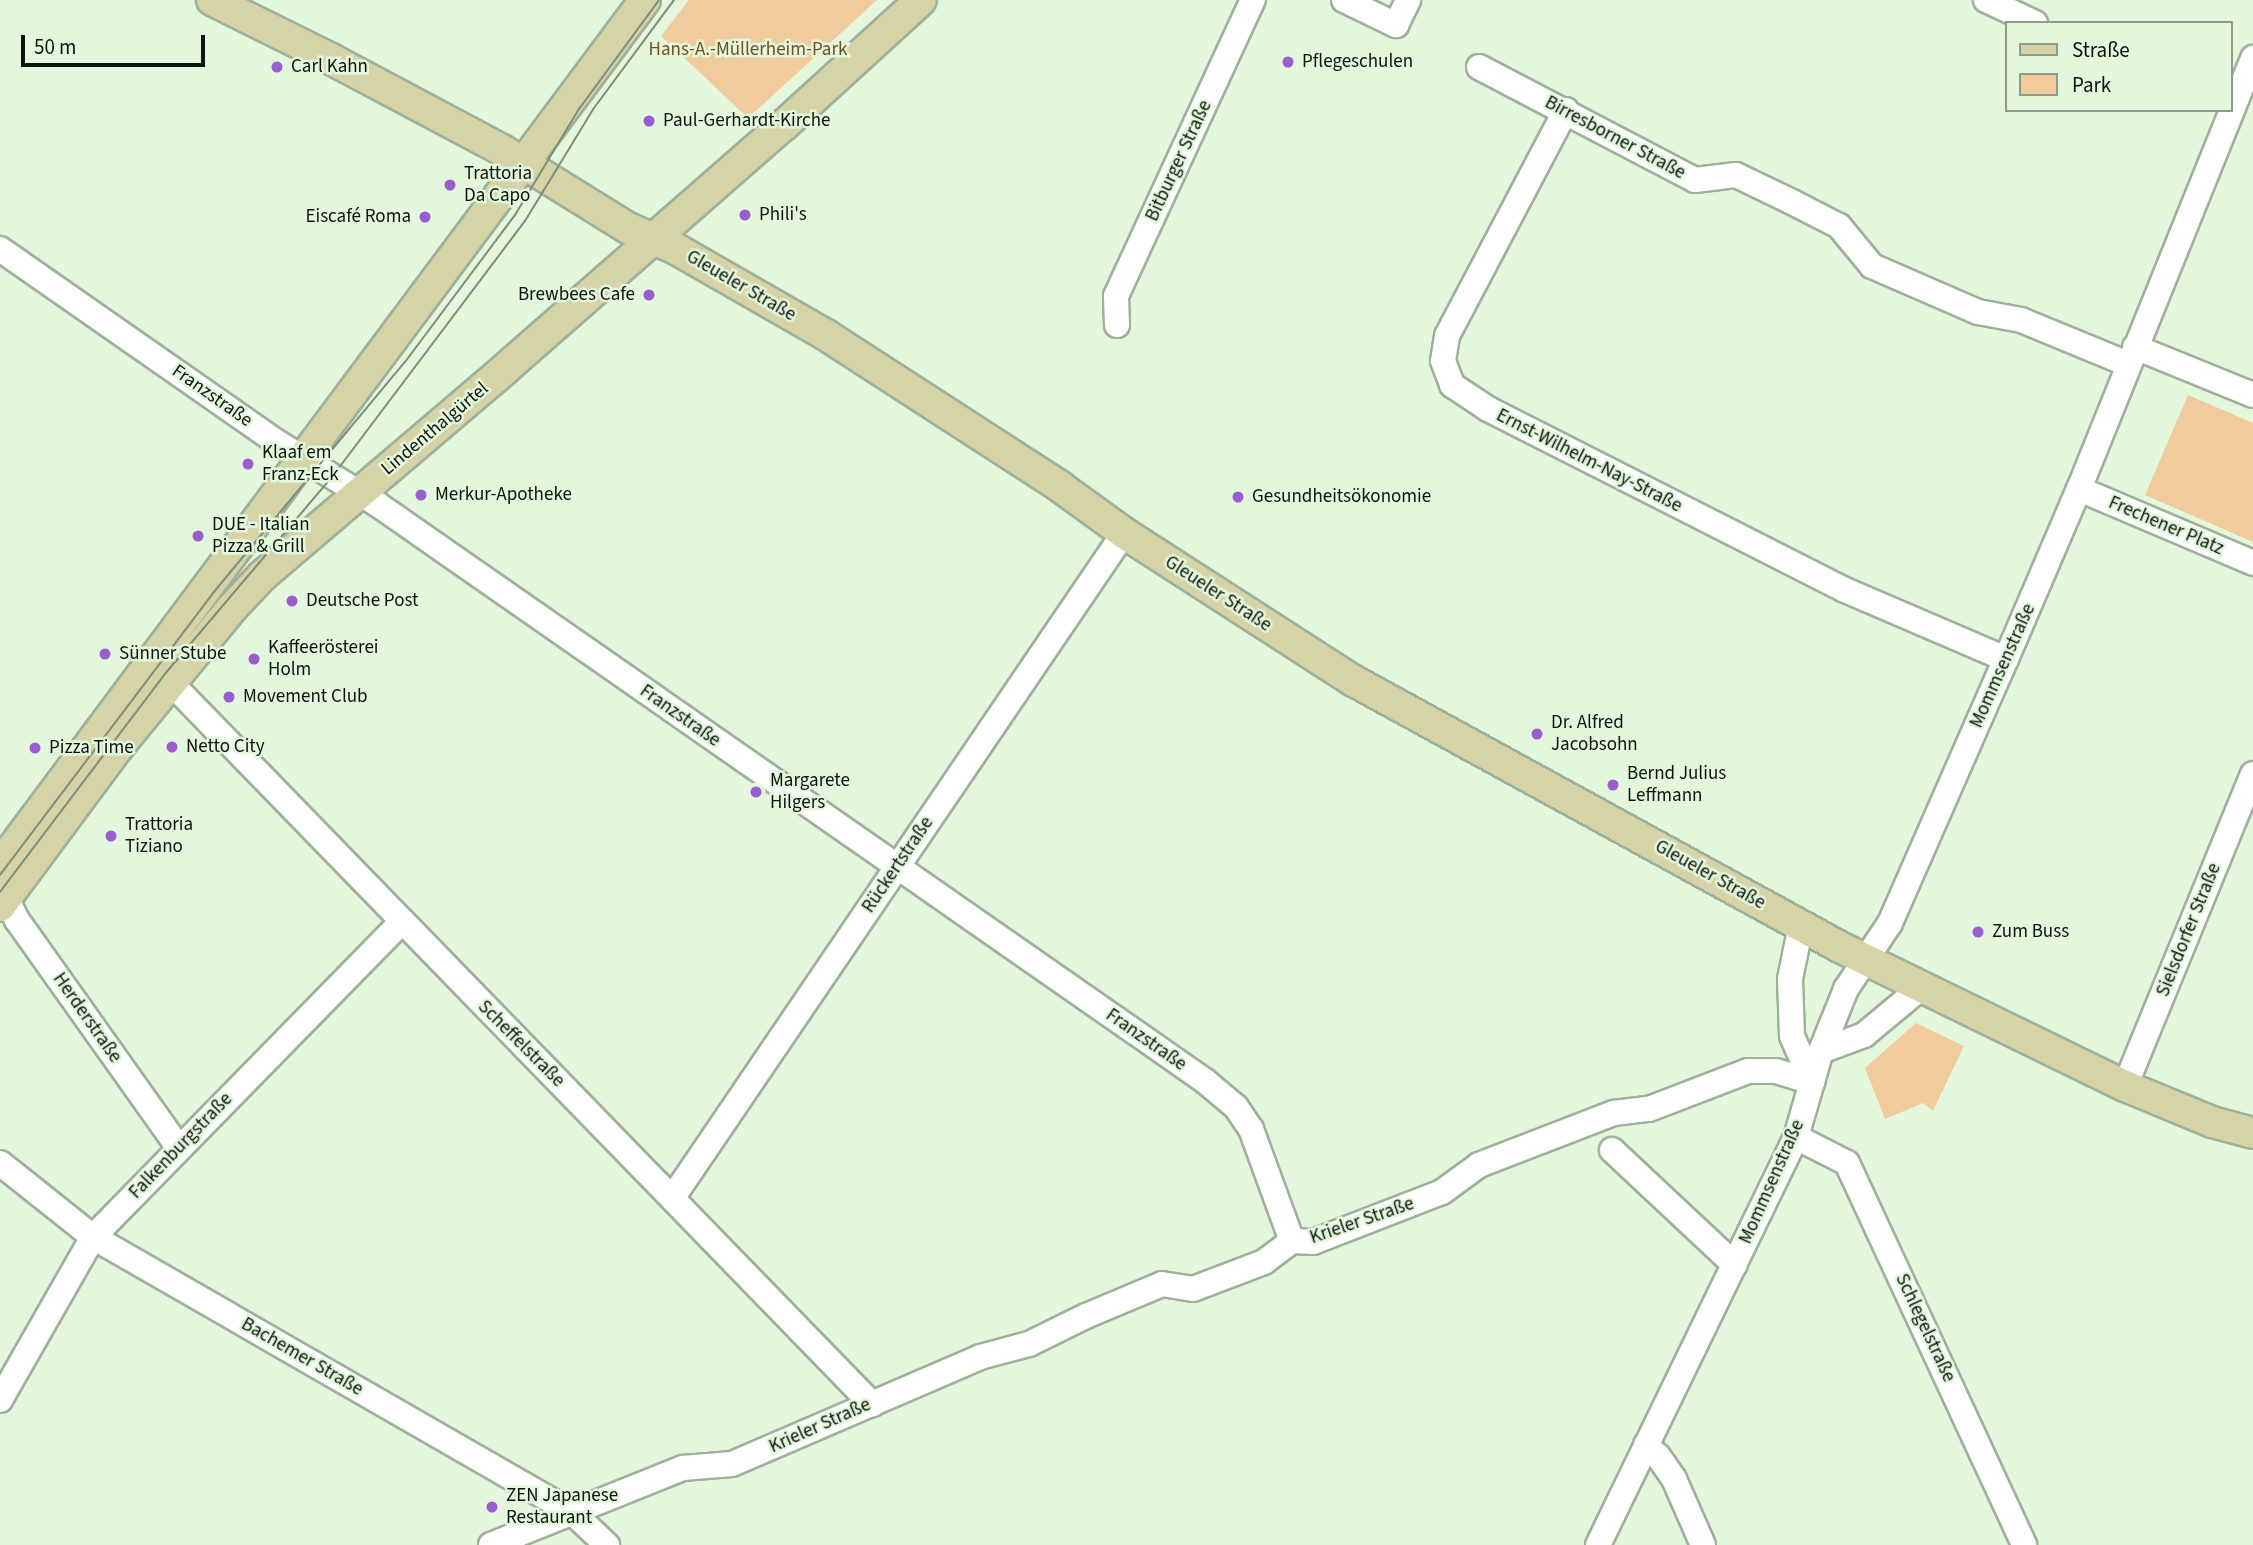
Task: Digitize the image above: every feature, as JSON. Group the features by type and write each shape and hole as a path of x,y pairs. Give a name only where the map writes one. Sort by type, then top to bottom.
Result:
{"main road":[{"name":"Gleueler Straße","path":"212,0 331,59 522,163 628,228 652,238 826,335 1059,486 1124,533 1354,681 1867,959 2125,1086 2212,1122 2253,1133"},
{"path":"0,865 645,0"},
{"name":"Lindenthalgürtel","path":"2,896 115,751 262,576 506,368 784,125 921,0"}],"street":[{"name":"Bitburger Straße","path":"1117,325 1116,296 1253,0"},
{"path":"1344,0 1396,25 1408,0"},
{"path":"1986,0 2031,21"},
{"name":"Mommsenstraße","path":"2232,103 2253,58"},
{"name":"Birresborner Straße","path":"1479,67 1566,110 1695,180 1735,176 1804,208 1839,226 1872,266 1978,312 2021,320 2253,395"},
{"name":"Ernst-Wilhelm-Nay-Straße","path":"1566,110 1447,336 1443,361 1452,385 1488,410 1834,584 2006,659"},
{"name":"Mommsenstraße","path":"1598,1545 1796,1138 1821,1051 1846,989 1890,923 2006,659 2079,489 2228,112"},
{"name":"Franzstraße","path":"0,250 356,494 377,504 1194,1073 1236,1107 1251,1129 1292,1241"},
{"name":"Frechener Platz","path":"2079,489 2253,563"},
{"name":"Rückertstraße","path":"673,1197 1124,533"},
{"name":"Scheffelstraße","path":"171,683 401,923 673,1197 872,1405"},
{"name":"Sielsdorfer Straße","path":"2125,1086 2253,774"},
{"name":"Herderstraße","path":"2,896 179,1148"},
{"name":"Falkenburgstraße","path":"0,1400 93,1237 401,923"},
{"path":"1801,925 1790,979 1792,1036 1812,1082"},
{"path":"1821,1051 1864,1035 1923,986"},
{"name":"Krieler Straße","path":"491,1545 682,1468 732,1464 872,1405 891,1393 981,1357 1029,1344 1162,1284 1192,1289 1264,1262 1292,1241 1313,1242 1442,1192 1479,1165 1614,1113 1649,1109 1748,1071 1776,1071 1812,1082"},
{"name":"Schlegelstraße","path":"1796,1138 1847,1163 2024,1545"},
{"name":"Mommsenstraße","path":"1612,1150 1735,1265"},
{"name":"Bachemer Straße","path":"0,1163 93,1237 573,1513 607,1545"},
{"path":"1646,1445 1658,1456 1674,1479 1703,1545"}],"green space":[{"name":"Hans-A.-Müllerheim-Park","path":"689,0 877,0 748,118 661,36"},
{"path":"2188,395 2253,423 2253,542 2145,495"},
{"path":"1916,1023 1964,1046 1933,1111 1923,1103 1885,1119 1865,1068"}],"tram line":[{"path":"0,875 213,593 405,362 515,215 579,109 659,0"},
{"path":"0,892 164,675 332,477 525,221 594,108 674,0"}],"place":[{"name":"Pflegeschulen","path":"1288,62"},
{"name":"Carl Kahn","path":"277,67"},
{"name":"Paul-Gerhardt-Kirche","path":"649,121"},
{"name":"Trattoria Da Capo","path":"450,185"},
{"name":"Phili's","path":"745,215"},
{"name":"Eiscafé Roma","path":"425,217"},
{"name":"Brewbees Cafe","path":"649,295"},
{"name":"Klaaf em Franz-Eck","path":"248,464"},
{"name":"Merkur-Apotheke","path":"421,495"},
{"name":"Gesundheitsökonomie","path":"1238,497"},
{"name":"DUE - Italian Pizza & Grill","path":"198,536"},
{"name":"Deutsche Post","path":"292,601"},
{"name":"Sünner Stube","path":"105,654"},
{"name":"Kaffeerösterei Holm","path":"254,659"},
{"name":"Movement Club","path":"229,697"},
{"name":"Dr. Alfred Jacobsohn","path":"1537,734"},
{"name":"Netto City","path":"172,747"},
{"name":"Pizza Time","path":"35,748"},
{"name":"Bernd Julius Leffmann","path":"1613,785"},
{"name":"Margarete Hilgers","path":"756,792"},
{"name":"Trattoria Tiziano","path":"111,836"},
{"name":"Zum Buss","path":"1978,932"},
{"name":"ZEN Japanese Restaurant","path":"492,1507"}]}
